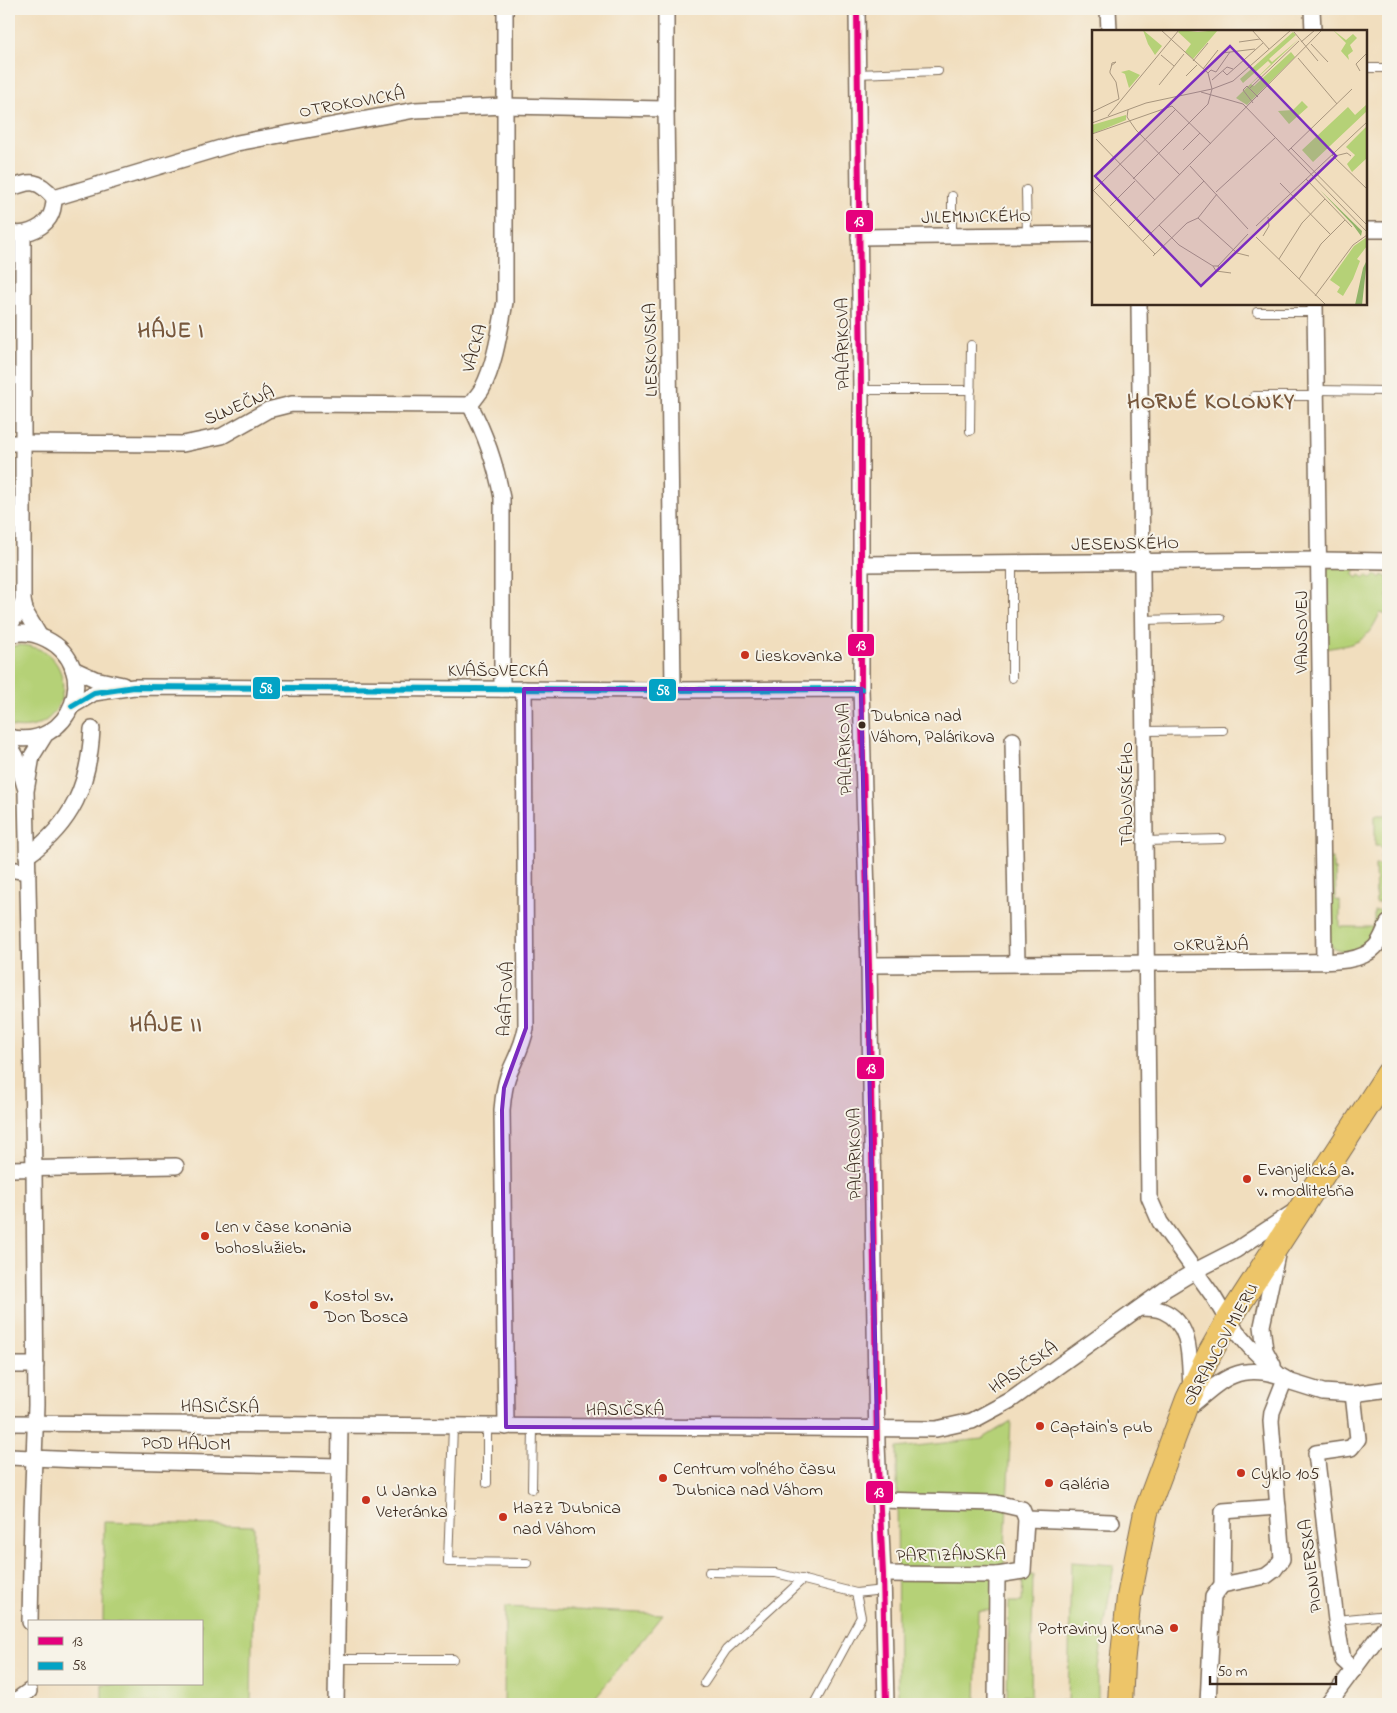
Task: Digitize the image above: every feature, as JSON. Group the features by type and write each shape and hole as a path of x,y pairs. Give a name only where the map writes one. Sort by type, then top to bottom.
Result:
{"main road":[{"name":"OBRANCOV MIERU","path":"1120,1704 1129,1597 1140,1538 1146,1512 1187,1402 1228,1321 1388,1074"}],"street":[{"name":"VÁCKA","path":"470,405 482,388 492,362 505,302 505,9"},
{"name":"LIESKOVSKA","path":"666,9 673,690"},
{"name":"PALÁRIKOVA","path":"857,9 861,390 861,689 869,965 877,1428"},
{"path":"1108,9 1109,30"},
{"path":"1312,9 1312,30"},
{"name":"OTROKOVICKÁ","path":"54,198 237,143 416,110 505,106 666,109"},
{"path":"9,189 30,182 39,185 54,198 53,209 49,218 42,226 16,233 16,443 23,601 26,614 38,635"},
{"path":"1367,230 1388,230"},
{"name":"JILEMNICKÉHO","path":"858,237 1092,234"},
{"name":"TAJOVSKÉHO","path":"1139,305 1145,731 1148,1197 1160,1222 1228,1321"},
{"name":"VANSOVEJ","path":"1315,308 1320,560 1324,960"},
{"name":"SLNEČNÁ","path":"16,443 183,444 222,436 268,410 292,404 470,405"},
{"path":"470,405 483,428 497,470 502,498 502,689"},
{"name":"JESENSKÉHO","path":"862,564 1388,561"},
{"path":"9,627 23,601"},
{"path":"9,635 26,633 38,635 54,643 66,654 74,669 76,688 72,706 61,722 45,735 32,756 26,790 36,1365 30,1620"},
{"name":"KVÁŠOVECKÁ","path":"74,669 95,680 134,687"},
{"name":"KVÁŠOVECKÁ","path":"72,706 94,693 134,687 673,690 861,689"},
{"name":"AGÁTOVÁ","path":"506,1427 502,1110 504,1088 524,1039 527,1019 524,689"},
{"path":"27,856 59,829 74,807 86,778 91,754 92,729"},
{"path":"9,737 18,740 32,739 45,735"},
{"path":"1013,740 1016,964"},
{"path":"9,744 16,756 26,790"},
{"path":"9,869 28,872"},
{"name":"OKRUŽNÁ","path":"869,965 1354,959 1366,955 1378,943 1388,923"},
{"path":"9,1169 176,1166"},
{"name":"HASIČSKÁ","path":"9,1423 936,1429 972,1421 1011,1400 1195,1271 1236,1250 1302,1206"},
{"path":"1222,1585 1266,1576 1274,1570 1282,1559 1271,1421 1282,1377 1265,1350 1262,1326 1281,1238"},
{"path":"1140,1308 1162,1310 1176,1319 1184,1331 1188,1344 1187,1402"},
{"path":"1228,1321 1249,1346 1282,1377"},
{"path":"9,1365 36,1365"},
{"path":"1187,1402 1240,1372 1261,1370 1323,1392 1353,1394 1388,1389"},
{"name":"PIONIERSKA","path":"1353,1394 1358,1439 1351,1448 1316,1453 1336,1620 1343,1660 1354,1670"},
{"path":"336,1704 340,1426"},
{"name":"PARTIZÁNSKA","path":"877,1428 886,1704"},
{"name":"POD HÁJOM","path":"9,1457 339,1466"},
{"path":"880,1500 996,1503 1022,1509 1026,1519 1112,1522"},
{"path":"1208,1704 1213,1597 1222,1585 1223,1511 1278,1507"},
{"name":"PARTIZÁNSKA","path":"883,1574 997,1575 1023,1571 1026,1519"},
{"path":"996,1704 997,1575"},
{"path":"1328,1704 1388,1623"},
{"path":"10,1704 29,1693"}],"lane":[{"path":"1367,68 1388,68"},
{"path":"857,74 938,71"},
{"path":"1026,190 1027,234"},
{"path":"952,196 952,236"},
{"path":"1257,312 1315,308"},
{"path":"970,432 971,345"},
{"path":"861,390 971,390"},
{"path":"1254,396 1388,391"},
{"path":"1012,563 1012,678"},
{"path":"1143,620 1220,618"},
{"path":"1145,731 1223,730"},
{"path":"1145,841 1222,839"},
{"path":"453,1427 448,1562 527,1563"},
{"path":"487,1427 487,1483"},
{"path":"532,1489 533,1427"},
{"path":"709,1572 776,1573 856,1593 883,1590"},
{"path":"704,1683 726,1650 803,1579"},
{"path":"814,1704 861,1617 856,1593"},
{"path":"1336,1620 1388,1615"},
{"path":"336,1659 453,1660"}],"highlighted area":[{"path":"524,689 861,689 877,1428 506,1427 502,1110 504,1088 526,1028"}],"green space":[{"path":"1359,565 1353,574 1358,578 1360,575 1365,578 1367,575 1372,579 1375,575 1380,578 1382,575 1388,578 1387,615 1380,613 1370,631 1359,641 1344,646 1324,649 1326,572 1331,567"},
{"path":"19,645 40,650 54,661 61,675 62,692 57,707 46,720 30,727 9,726 9,647"},
{"path":"1375,815 1388,815 1388,848 1375,846"},
{"path":"1381,854 1388,854 1388,884 1383,895 1388,895 1388,902 1376,903 1375,865 1381,865"},
{"path":"1333,858 1336,897 1333,899 1340,901 1340,927 1374,927 1374,911 1388,910 1386,920 1374,938 1366,945 1348,951 1338,950 1329,944 1327,859"},
{"path":"1011,1421 1002,1610 978,1611 976,1704 898,1704 897,1448 982,1439"},
{"path":"104,1522 254,1526 251,1704 102,1704 102,1686 202,1686 202,1620 103,1620"},
{"path":"1071,1562 1114,1565 1098,1668 1098,1704 1059,1704 1059,1701 1068,1701"},
{"path":"1023,1575 1033,1575 1031,1696 1022,1696 1022,1704 1007,1704 1009,1602 1022,1602"},
{"path":"505,1607 663,1614 590,1704 504,1704"}],"transit line":[{"name":"13","path":"857,9 861,390 861,689 869,965 877,1445 883,1574 886,1704"},
{"name":"58","path":"72,706 94,693 134,687 673,690 861,689"}],"place":[{"name":"Lieskovanka","path":"745,655"},
{"name":"Dubnica nad Váhom, Palárikova","path":"862,725"},
{"name":"Evanjelická a. v. modlitebňa","path":"1247,1179"},
{"name":"Len v čase konania bohoslužieb.","path":"205,1236"},
{"name":"Kostol sv. Don Bosca","path":"314,1305"},
{"name":"Captain's pub","path":"1040,1426"},
{"name":"Cyklo 105","path":"1241,1473"},
{"name":"Centrum voľného času Dubnica nad Váhom","path":"663,1478"},
{"name":"Galéria","path":"1049,1483"},
{"name":"U Janka Veteránka","path":"366,1500"},
{"name":"HaZZ Dubnica nad Váhom","path":"503,1517"},
{"name":"Potraviny Koruna","path":"1174,1628"}],"district":[{"name":"HÁJE I","path":"171,329"},
{"name":"HORNÉ KOLONKY","path":"1211,400"},
{"name":"HÁJE II","path":"166,1023"}]}
